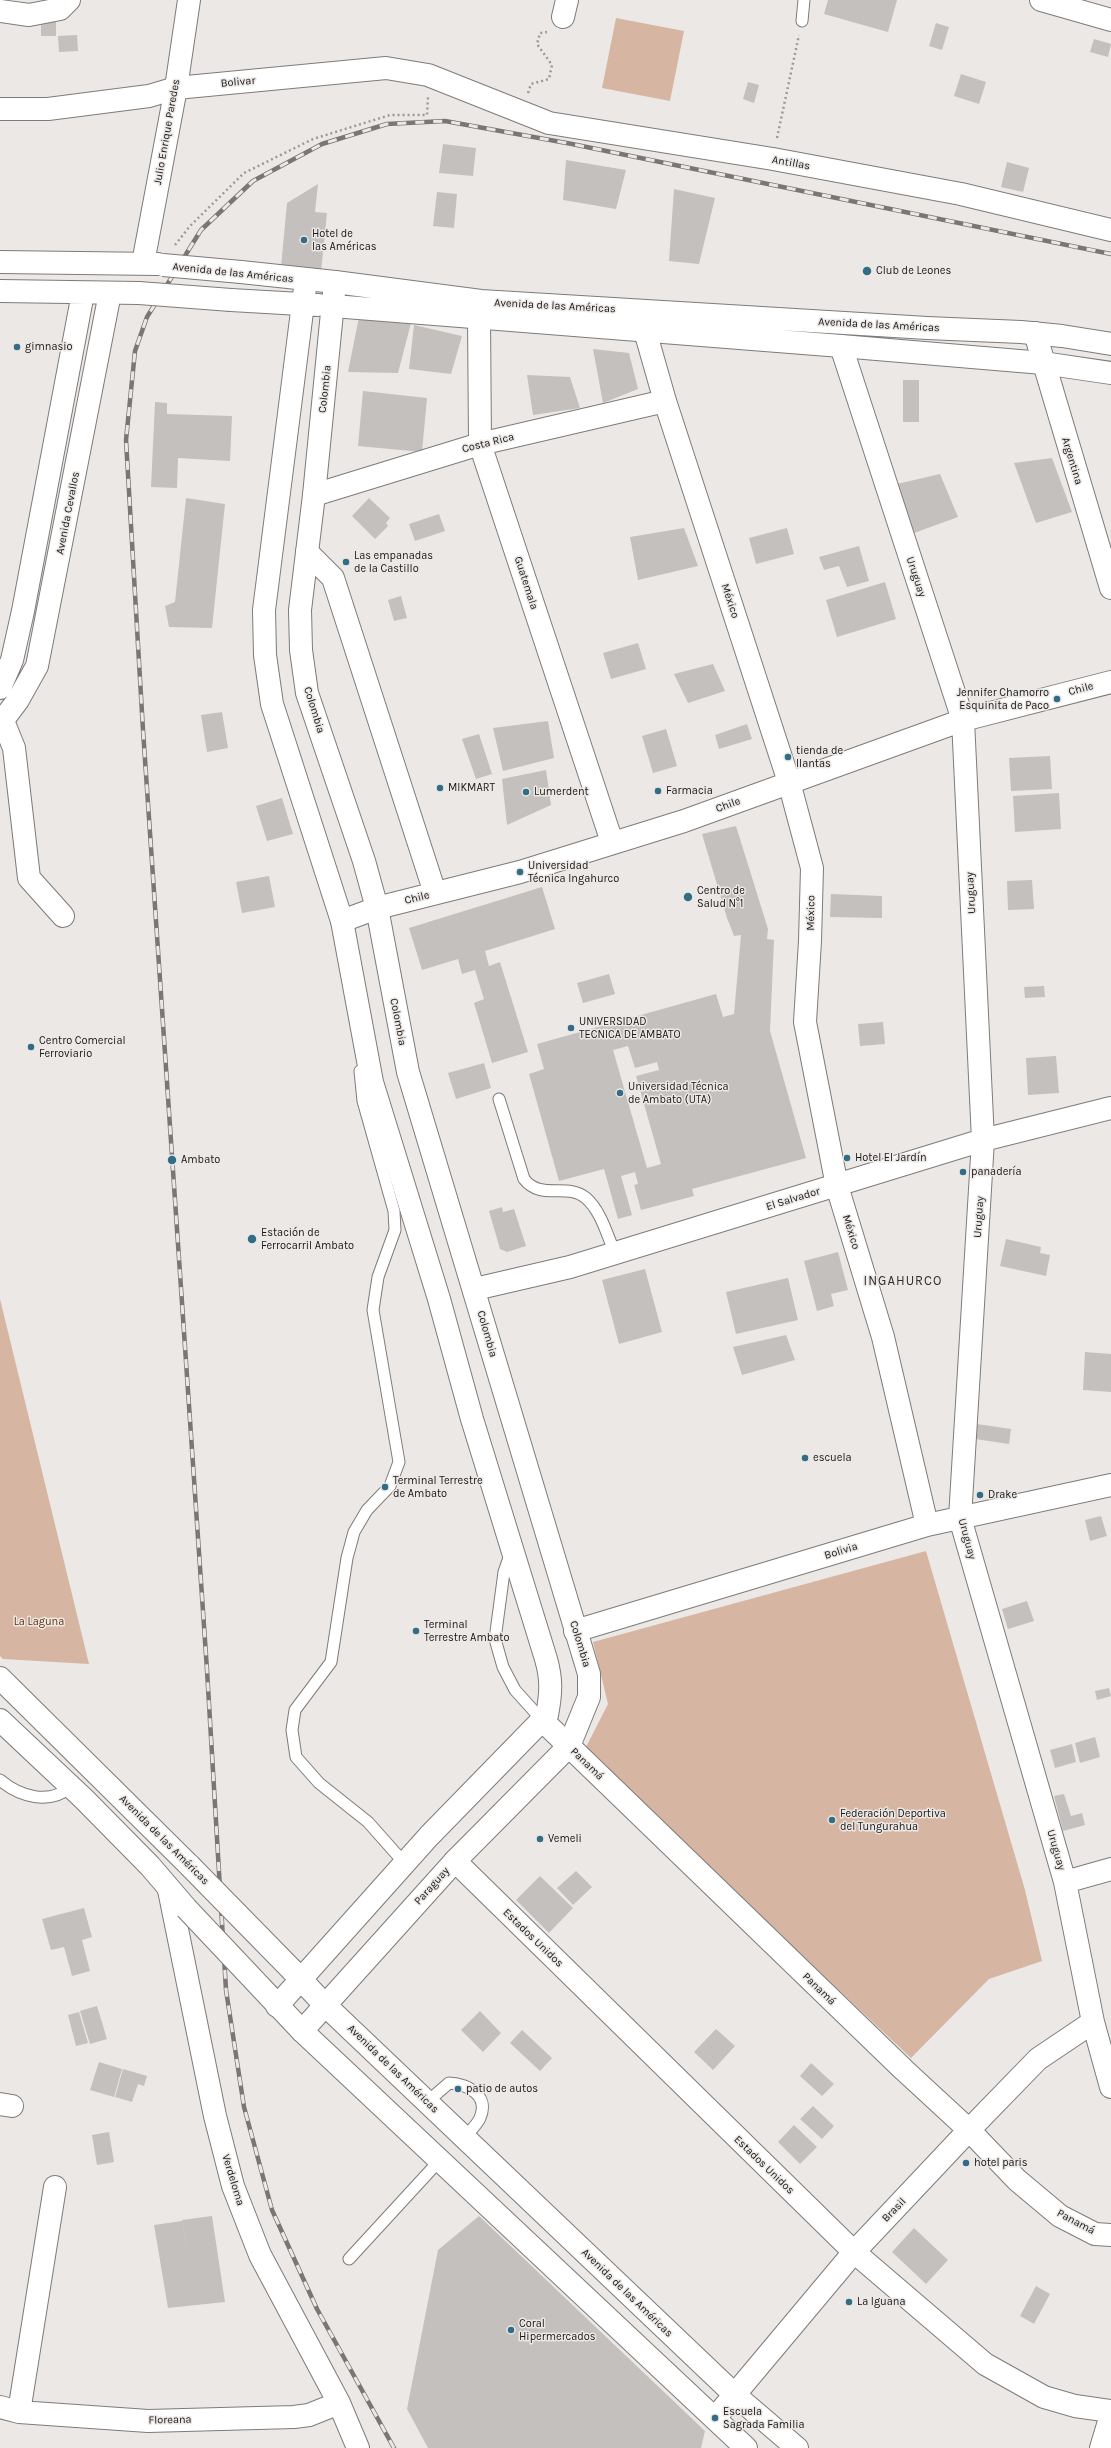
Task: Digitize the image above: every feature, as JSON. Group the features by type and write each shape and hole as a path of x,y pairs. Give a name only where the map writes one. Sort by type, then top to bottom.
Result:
{"street":[{"path":"0,11 30,15 60,9 69,0"},
{"name":"Julio Enrique Paredes","path":"153,264 189,0"},
{"path":"1042,0 1111,20"},
{"name":"Bolivar","path":"0,109 48,109 149,96 176,88 386,68 428,75 473,93"},
{"name":"Antillas","path":"473,93 549,123 773,159 960,194 1111,230"},
{"name":"Avenida de las Américas","path":"0,262 153,264 241,272 335,282 841,346 1043,363 1111,373"},
{"path":"273,2001 296,1975 547,1715 551,1679 368,1062 342,921 272,704 265,655 264,610 306,280"},
{"name":"Colombia","path":"335,282 314,495 300,610 301,650 307,693 364,861 377,908 408,1072 475,1289 508,1410 589,1674 589,1697 569,1746"},
{"name":"Avenida de las Américas","path":"0,292 139,293 333,306 479,318 644,321 1035,333 1111,344"},
{"path":"0,688 12,660 83,293"},
{"name":"Avenida Cevallos","path":"2,722 18,700 37,666 57,572 110,293"},
{"name":"Guatemala","path":"479,318 480,444 612,842"},
{"name":"México","path":"644,321 665,401 789,782 812,868 810,941 804,1022 837,1186 883,1338 926,1525"},
{"name":"Argentina","path":"1035,333 1111,588"},
{"name":"Uruguay","path":"841,346 963,720 983,1140 960,1518 1065,1882 1093,2022 1111,2087"},
{"name":"Costa Rica","path":"314,495 480,444 665,401"},
{"path":"58,427 84,431"},
{"path":"307,552 333,578 435,893"},
{"path":"31,568 57,572"},
{"name":"Chile","path":"342,921 377,908 520,872 612,842 684,821 963,720 1111,682"},
{"path":"2,722 14,748 29,878 63,916"},
{"name":"El Salvador","path":"475,1289 570,1267 983,1140 1111,1108"},
{"name":"Bolivia","path":"575,1631 926,1525 1111,1485"},
{"name":"Avenida de las Américas","path":"0,1678 190,1866 324,2004 735,2395 797,2448"},
{"path":"0,1720 71,1787 150,1866 169,1890 302,2031 715,2418 742,2446"},
{"name":"Panamá","path":"542,1720 904,2070 969,2130 1018,2180 1060,2216 1095,2234 1111,2235"},
{"name":"Paraguay","path":"302,2031 324,2004 455,1861 569,1746"},
{"name":"Estados Unidos","path":"455,1861 854,2252 985,2364 1044,2397 1075,2406 1111,2411"},
{"path":"1065,1882 1111,1869"},
{"name":"Verdeloma","path":"169,1890 215,2116 233,2186 260,2255 339,2402 358,2448"},
{"name":"Brasil","path":"715,2418 854,2252 969,2130 1038,2059 1093,2022"},
{"path":"10,2409 55,2187"},
{"name":"Floreana","path":"10,2409 148,2421 276,2418 309,2415 339,2402"},
{"path":"1101,2448 1111,2415"}],"lane":[{"path":"802,21 804,0"},
{"path":"368,1062 363,1064 360,1069 362,1101 394,1212 395,1230 378,1277 373,1310 399,1462 390,1486 367,1510 354,1532 347,1558 331,1662 295,1710 292,1730 296,1757 319,1783 368,1822 398,1857 406,1862"},
{"path":"499,1099 524,1178 530,1187 542,1191 569,1191 585,1197 596,1208 615,1253"},
{"path":"512,1550 504,1572 495,1639 503,1667 515,1690 542,1720"},
{"path":"0,1780 8,1786 30,1796 48,1799 62,1794 71,1787"},
{"path":"427,2102 448,2084 463,2084 478,2093 483,2105 480,2118 464,2138"},
{"path":"349,2259 440,2160"}],"path":[{"path":"523,113 531,84 549,79 552,65 537,44 540,34 552,30 565,9"},
{"path":"773,159 802,21"},
{"path":"180,240 190,226 244,173 320,137 390,115 427,115"}],"green space":[{"path":"616,18 684,31 670,101 602,88"},
{"name":"La Laguna","path":"0,1299 89,1664 3,1659 0,1656"},
{"name":"Federación Deportiva del Tungurahua","path":"926,1551 1025,1890 1042,1961 989,1979 911,2058 584,1751 608,1704 593,1642"}],"building":[{"path":"828,0 897,0 888,32 824,14"},
{"path":"41,20 56,20 56,36 41,36"},
{"path":"936,23 949,27 942,50 929,46"},
{"path":"77,35 78,51 59,52 58,36"},
{"path":"1094,39 1111,44 1108,57 1090,52"},
{"path":"961,74 986,82 979,104 954,96"},
{"path":"748,82 759,85 754,103 743,99"},
{"path":"443,144 476,148 473,176 439,173"},
{"path":"566,160 626,170 616,209 563,200"},
{"path":"1007,162 1029,168 1023,192 1001,187"},
{"name":"Hotel de las Américas","path":"318,184 315,212 327,213 321,272 281,267 287,203"},
{"path":"674,189 715,198 699,264 669,261"},
{"path":"437,192 457,194 454,228 433,226"},
{"path":"360,312 411,323 398,373 348,372"},
{"path":"414,325 462,336 451,374 409,369"},
{"path":"593,349 629,353 638,389 603,403"},
{"path":"527,375 570,377 580,408 533,415"},
{"path":"903,380 919,380 919,422 903,422"},
{"path":"363,391 427,398 422,452 358,446"},
{"path":"155,402 167,403 167,414 232,416 230,461 178,458 177,488 151,487"},
{"path":"1052,458 1072,512 1036,523 1014,463"},
{"path":"940,474 958,517 914,533 897,484"},
{"path":"186,498 225,504 212,628 169,627 165,606 175,602"},
{"path":"369,498 390,518 386,523 388,526 375,539 352,516"},
{"path":"439,514 445,531 415,541 409,524"},
{"path":"684,528 698,566 638,580 630,537"},
{"path":"787,528 794,554 756,564 749,538"},
{"path":"859,546 869,581 847,587 839,566 824,570 819,557"},
{"path":"885,582 896,619 837,637 826,600"},
{"path":"401,596 407,618 394,621 388,600"},
{"path":"638,643 646,669 611,679 603,653"},
{"path":"713,664 725,691 688,703 674,674"},
{"path":"222,712 228,748 207,752 201,715"},
{"path":"548,721 554,758 503,771 493,728"},
{"path":"747,724 752,739 719,749 715,735"},
{"path":"666,729 677,766 653,773 642,736"},
{"path":"479,734 492,774 476,779 462,739"},
{"path":"1050,756 1052,789 1011,791 1009,758"},
{"name":"Lumerdent","path":"546,770 551,805 507,825 502,779"},
{"path":"1059,793 1061,829 1015,832 1013,796"},
{"path":"282,798 293,834 267,841 256,806"},
{"path":"736,826 768,929 767,939 774,940 770,1031 806,1158 692,1189 694,1196 641,1210 634,1185 638,1184 635,1172 621,1176 632,1215 618,1219 604,1169 559,1181 529,1074 544,1069 537,1044 716,994 723,1017 734,1014 741,935 734,936 727,918 702,834","holes":["628,1046 635,1068 657,1062 659,1070 636,1076 661,1164 647,1168 613,1050"]},
{"path":"269,876 275,907 242,913 236,882"},
{"path":"1032,880 1034,909 1008,910 1007,881"},
{"path":"542,887 555,929 485,951 489,966 500,962 528,1052 492,1063 474,1003 484,999 475,970 462,974 458,959 422,970 409,928"},
{"path":"831,894 882,896 882,918 830,917"},
{"path":"609,974 615,994 583,1003 577,983"},
{"path":"1044,986 1045,997 1025,998 1024,987"},
{"path":"883,1022 885,1044 860,1046 858,1024"},
{"path":"1056,1056 1059,1093 1028,1095 1026,1058"},
{"path":"484,1063 491,1088 456,1099 448,1073"},
{"path":"502,1207 503,1212 514,1209 526,1246 507,1252 500,1249 489,1211"},
{"path":"1006,1239 1041,1247 1040,1253 1050,1255 1046,1276 1000,1266"},
{"path":"838,1252 848,1290 831,1294 834,1306 817,1311 804,1261"},
{"path":"645,1269 662,1332 619,1344 602,1280"},
{"path":"788,1278 798,1320 736,1334 726,1292"},
{"path":"786,1335 795,1360 742,1375 733,1347"},
{"path":"1085,1352 1111,1354 1111,1392 1083,1390"},
{"path":"977,1424 1011,1429 1009,1444 975,1439"},
{"path":"1101,1516 1107,1536 1090,1541 1085,1520"},
{"path":"1027,1601 1034,1621 1008,1629 1002,1609"},
{"path":"1109,1688 1111,1696 1097,1700 1095,1691"},
{"path":"1095,1737 1100,1757 1080,1763 1075,1743"},
{"path":"1072,1744 1076,1762 1055,1768 1050,1750"},
{"path":"1064,1794 1071,1816 1082,1813 1085,1825 1063,1831 1054,1796"},
{"path":"576,1871 592,1887 573,1905 557,1888"},
{"path":"540,1876 573,1908 549,1933 516,1900"},
{"path":"84,1908 92,1937 82,1940 90,1971 72,1976 64,1947 51,1950 42,1919"},
{"path":"97,2006 107,2039 90,2044 80,2011"},
{"path":"480,2011 501,2033 483,2052 461,2030"},
{"path":"79,2012 88,2043 76,2046 68,2015"},
{"path":"716,2029 735,2046 713,2070 694,2052"},
{"path":"522,2030 552,2058 540,2071 510,2043"},
{"path":"99,2062 122,2069 114,2097 90,2090"},
{"path":"811,2063 834,2084 822,2096 800,2076"},
{"path":"123,2069 147,2076 144,2086 138,2084 132,2102 115,2097"},
{"path":"813,2106 834,2126 822,2139 800,2119"},
{"path":"794,2125 817,2147 800,2164 778,2142"},
{"path":"109,2132 114,2162 97,2165 92,2135"},
{"path":"212,2216 225,2302 168,2308 154,2225 182,2221 188,2257 182,2220"},
{"name":"Coral Hipermercados","path":"479,2216 705,2431 701,2448 428,2448 407,2409 438,2250"},
{"path":"914,2228 948,2260 926,2284 892,2252"},
{"path":"1036,2286 1050,2294 1034,2324 1020,2316"}],"railway":[{"path":"394,2448 317,2309 272,2210 244,2107 226,1990 207,1670 143,730 126,440 135,351 147,317 201,230 253,181 322,144 387,124 445,121 572,144 1111,254"}],"place":[{"name":"Hotel de las Américas","path":"304,240"},
{"name":"Club de Leones","path":"867,271"},
{"name":"gimnasio","path":"17,347"},
{"name":"Las empanadas de la Castillo","path":"346,562"},
{"name":"Jennifer Chamorro Esquinita de Paco","path":"1057,699"},
{"name":"tienda de llantas","path":"788,757"},
{"name":"MIKMART","path":"440,788"},
{"name":"Farmacia","path":"658,791"},
{"name":"Lumerdent","path":"526,792"},
{"name":"Universidad Técnica Ingahurco","path":"520,872"},
{"name":"Centro de Salud N°1","path":"688,897"},
{"name":"UNIVERSIDAD TECNICA DE AMBATO","path":"571,1028"},
{"name":"Centro Comercial Ferroviario","path":"31,1047"},
{"name":"Universidad Técnica de Ambato (UTA)","path":"620,1093"},
{"name":"Hotel El Jardín","path":"847,1158"},
{"name":"Ambato","path":"172,1160"},
{"name":"panadería","path":"963,1172"},
{"name":"Estación de Ferrocarril Ambato","path":"252,1239"},
{"name":"escuela","path":"805,1458"},
{"name":"Terminal Terrestre de Ambato","path":"385,1487"},
{"name":"Drake","path":"980,1495"},
{"name":"Terminal Terrestre Ambato","path":"416,1631"},
{"name":"Federación Deportiva del Tungurahua","path":"832,1820"},
{"name":"Vemeli","path":"540,1839"},
{"name":"patio de autos","path":"458,2089"},
{"name":"hotel paris","path":"966,2163"},
{"name":"La Iguana","path":"849,2302"},
{"name":"Coral Hipermercados","path":"511,2330"},
{"name":"Escuela Sagrada Familia","path":"715,2418"}],"district":[{"name":"INGAHURCO","path":"903,1281"}]}
